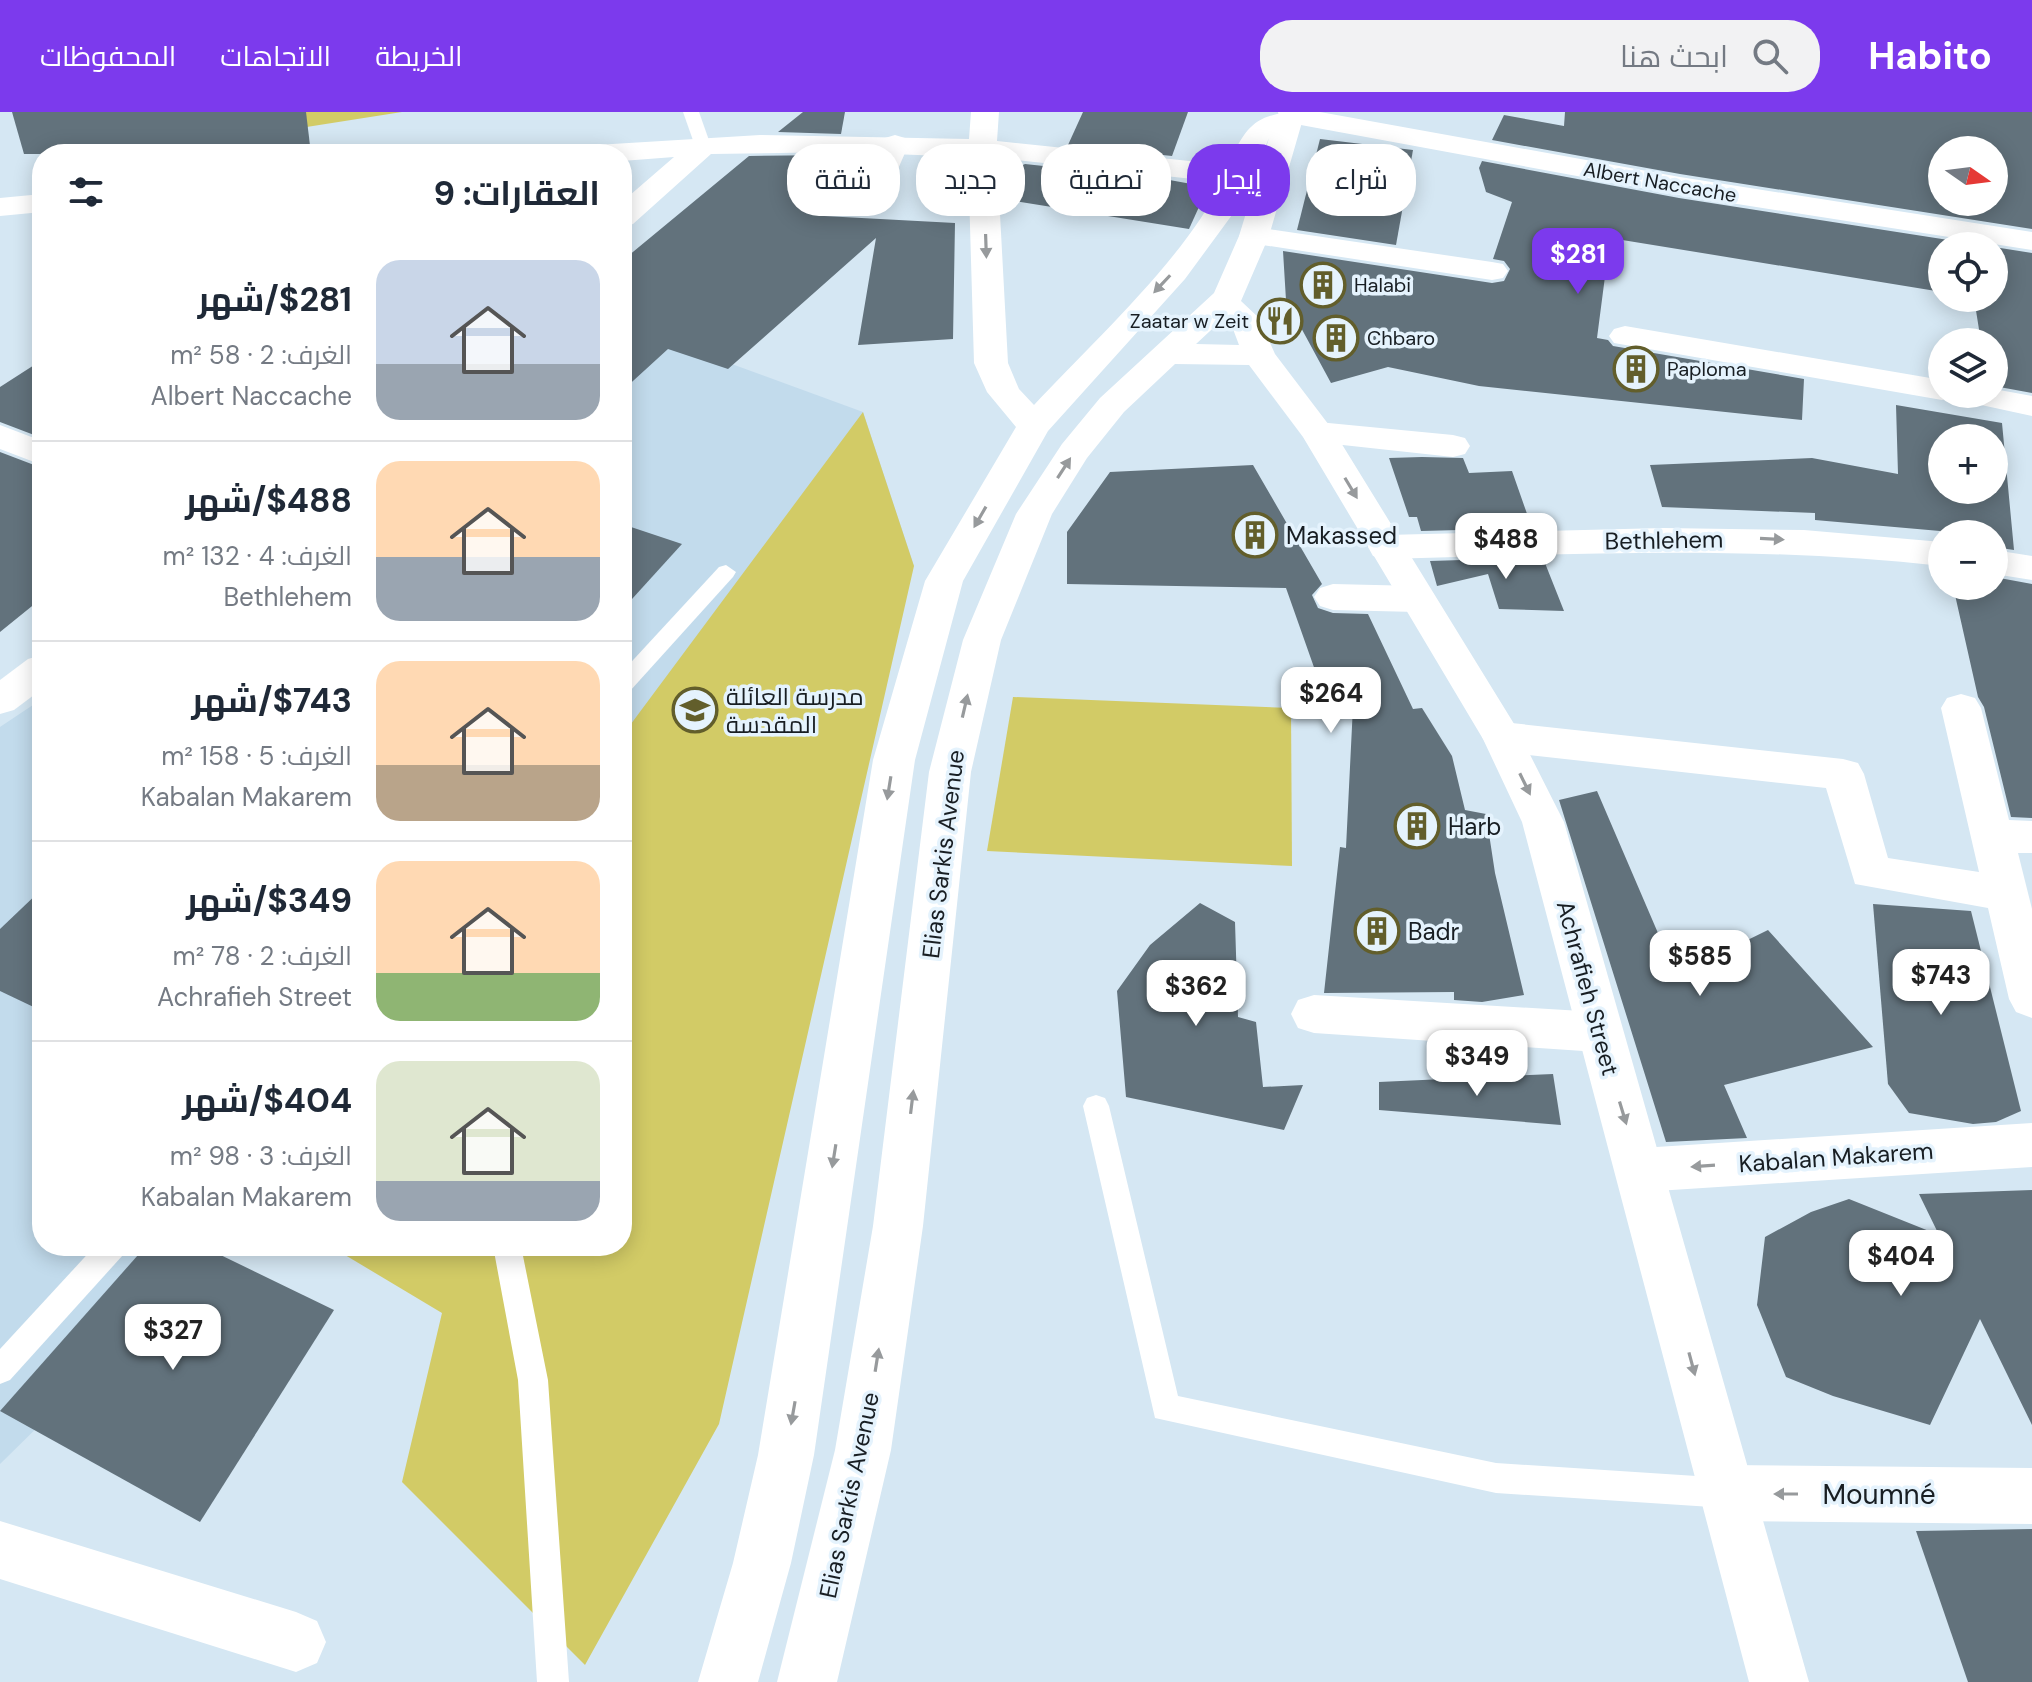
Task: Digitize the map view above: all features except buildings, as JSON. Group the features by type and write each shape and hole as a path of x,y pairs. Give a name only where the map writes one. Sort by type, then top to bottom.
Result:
{"street":[{"path":"982,144 985,112"},
{"path":"1252,144 1256,134 1291,114"},
{"name":"Elias Sarkis Avenue","path":"807,1682 863,1450 898,1226 950,772 982,640 1034,514 1058,477 1112,405 1223,302 1239,276 1291,114"},
{"name":"Albert Naccache","path":"1291,114 1680,186 2032,241"},
{"path":"632,151 781,143 895,144"},
{"path":"632,209 703,146"},
{"path":"1025,152 1155,163 1187,173"},
{"path":"0,207 32,204"},
{"path":"985,216 991,363 1004,392 1034,426"},
{"path":"728,1682 762,1563 793,1412 894,760 944,581 1034,426 1174,272 1213,216"},
{"path":"1225,216 1217,247 1197,279 1155,329 1157,347 1167,354 1259,355"},
{"path":"1254,236 1492,271"},
{"name":"Achrafieh Street","path":"1223,302 1248,325 1259,355 1318,433 1502,737 1543,822 1598,1032 1641,1170 1779,1682"},
{"path":"1625,336 1928,388"},
{"path":"2008,402 2032,406"},
{"path":"1318,433 1453,446"},
{"path":"0,436 32,450"},
{"name":"Bethlehem","path":"1386,547 1756,538 1870,544 1928,552"},
{"path":"2008,564 2032,568"},
{"path":"1333,597 1417,599"},
{"path":"3,695 32,676"},
{"path":"1961,708 2012,836 2006,894 2032,999"},
{"path":"1502,737 1843,774 1870,872 2006,894"},
{"path":"1314,1014 1598,1032"},
{"name":"Kabalan Makarem","path":"1641,1170 2032,1145"},
{"name":"Moumné","path":"1727,1493 2032,1496"},
{"path":"0,1550 296,1642"}],"lane":[{"path":"691,112 703,146"},
{"path":"632,675 726,572"},
{"path":"1096,1106 1166,1408 1496,1478 1727,1493"},
{"path":"0,1370 104,1256"},
{"path":"509,1256 533,1380 553,1682"}],"shaded area":[{"path":"247,112 402,112 262,134"},
{"name":"مدرسة العائلة المقدسة","path":"632,328 863,412 914,566 632,843"},
{"path":"863,412 914,566 719,1424 585,1665 402,1482 442,1313 347,1256 632,1256 632,723"},
{"path":"1013,697 1291,708 1292,866 987,851"},
{"path":"32,706 32,1256 212,1256 0,1464 0,727"}],"place":[{"name":"Halabi","path":"1323,285"},
{"name":"Zaatar w Zeit","path":"1280,321"},
{"name":"Chbaro","path":"1336,338"},
{"name":"Paploma","path":"1636,369"},
{"name":"Makassed","path":"1255,535"},
{"name":"مدرسة العائلة المقدسة","path":"695,710"},
{"name":"Harb","path":"1417,826"},
{"name":"Badr","path":"1377,931"}]}
